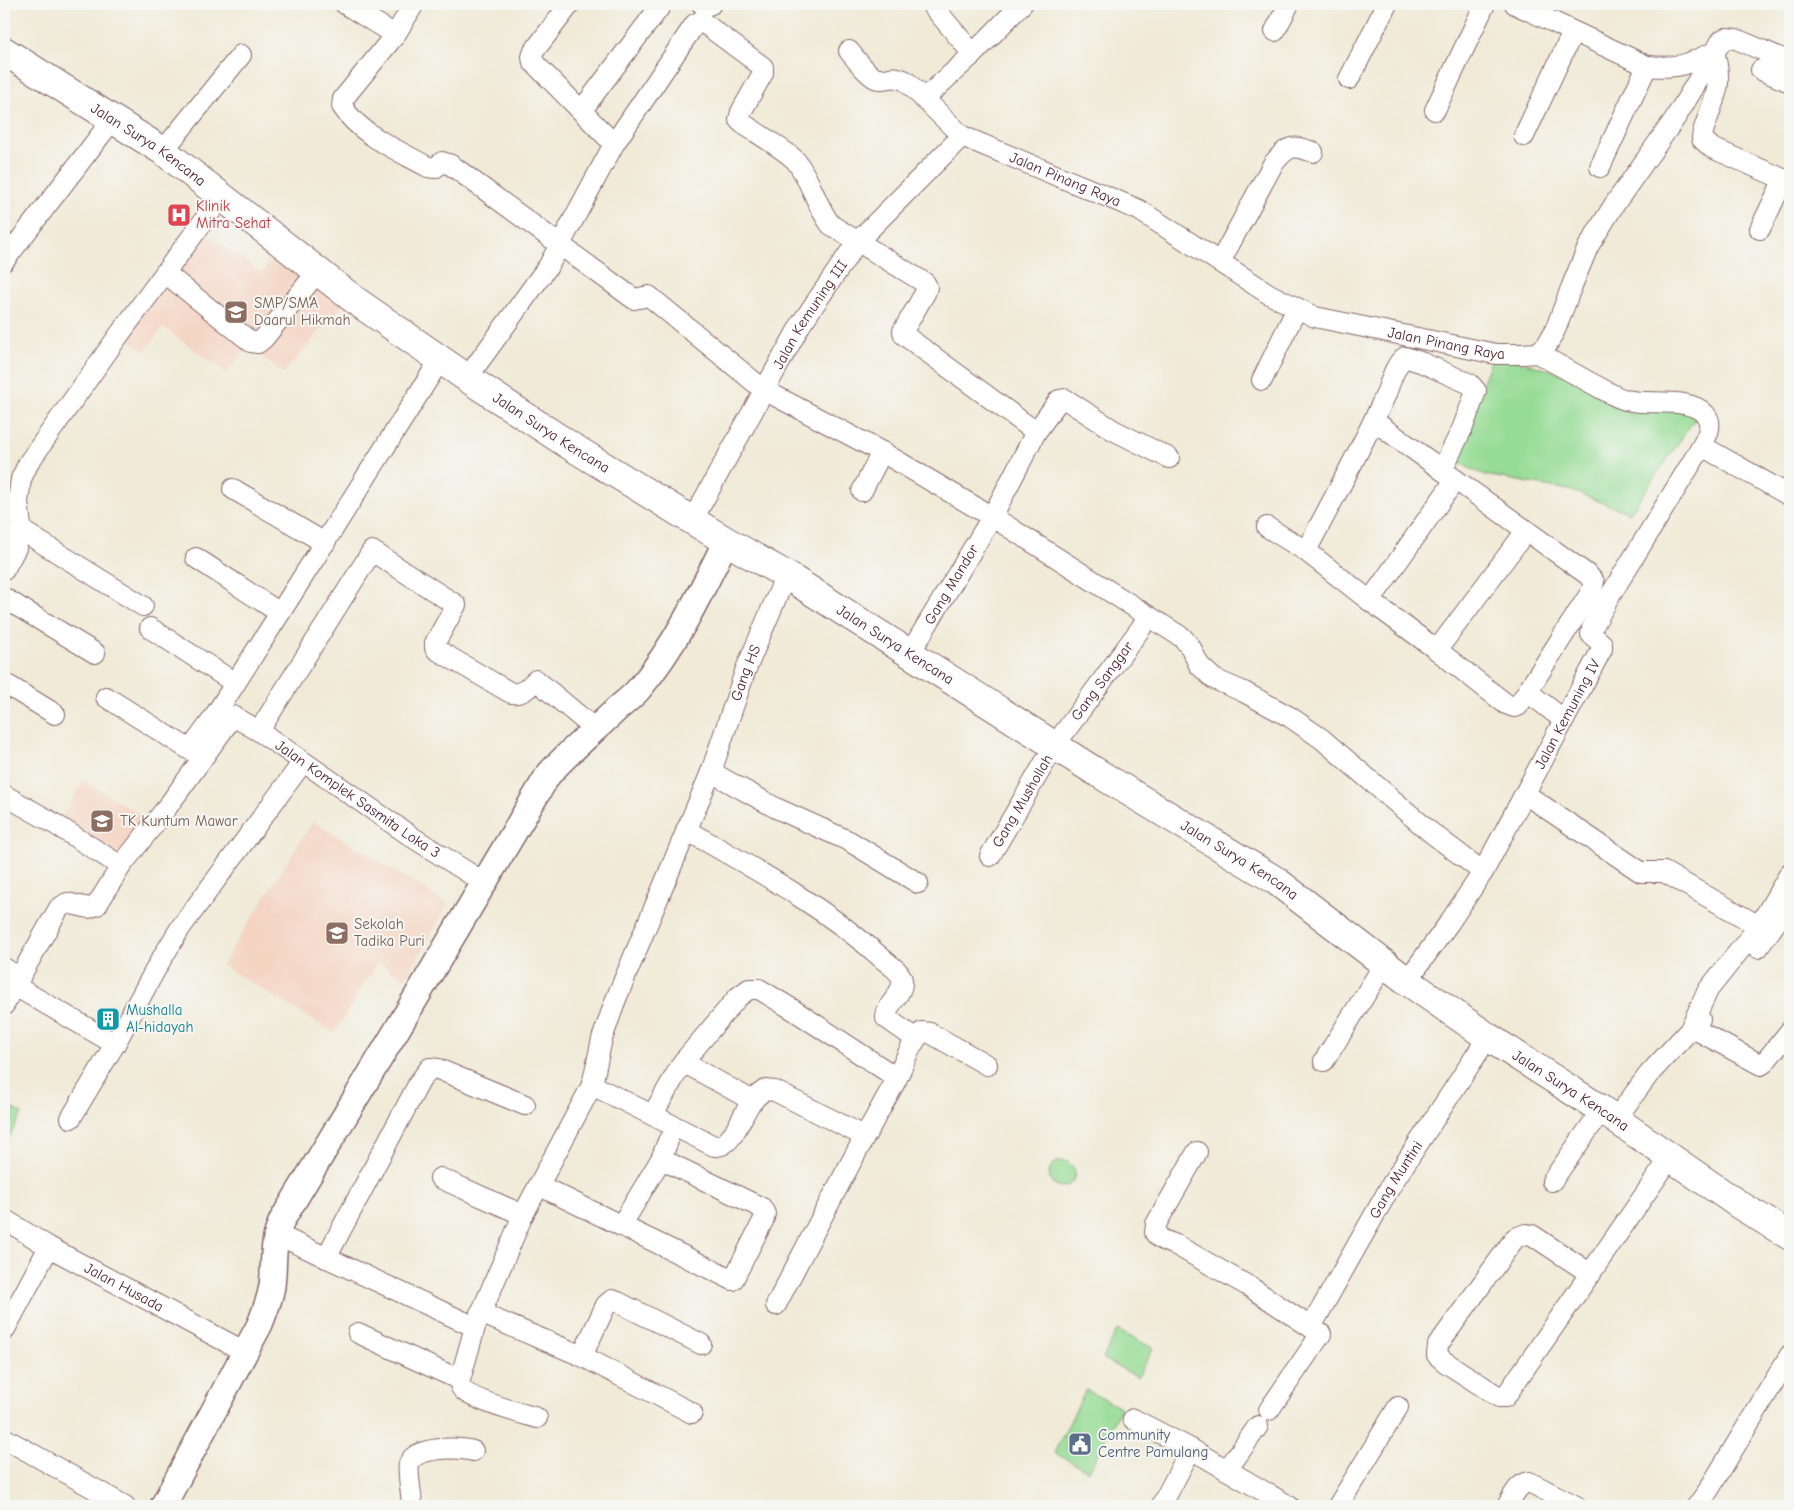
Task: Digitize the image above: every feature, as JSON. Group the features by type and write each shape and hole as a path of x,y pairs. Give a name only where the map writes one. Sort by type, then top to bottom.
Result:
{"main road":[{"name":"Jalan Surya Kencana","path":"4,51 164,151 356,301 440,360 569,446 692,521 786,575 1055,745 1275,880 1408,981 1488,1037 1608,1115 1738,1204 1790,1236"}],"street":[{"path":"345,4 395,34"},
{"path":"414,4 395,34 345,95 342,106 347,114 367,133 428,167 434,168 442,162 451,165 634,299 649,296 764,390 882,452 992,516 1183,638 1191,648 1199,665 1214,679 1244,692 1290,717 1322,739 1429,831 1484,872"},
{"path":"570,4 534,51 533,62 614,144"},
{"path":"585,106 662,4"},
{"path":"702,4 711,4"},
{"path":"931,4 973,54"},
{"path":"924,99 973,54 1022,4"},
{"path":"1275,31 1289,4"},
{"path":"1349,79 1387,4"},
{"path":"1435,110 1485,4"},
{"path":"1516,4 1647,66 1668,68 1687,65 1714,52"},
{"path":"467,378 535,286 614,144 698,21 704,22 763,67 763,73 741,112 739,120 794,159 811,188 825,218 831,225 926,284 925,292 903,331 904,335 1036,432"},
{"path":"1524,136 1573,32"},
{"path":"1790,62 1732,38 1722,40 1676,117 1614,205 1588,247 1556,328 1547,345 1537,353 1612,395 1626,400 1694,407 1705,414 1710,422 1709,433 1702,446 1790,496"},
{"path":"849,51 874,78 900,78 906,81 962,136"},
{"path":"1714,52 1720,80 1715,100 1703,130 1702,139 1712,148 1787,180 1760,229"},
{"path":"164,151 241,55"},
{"path":"1600,167 1647,66"},
{"path":"1761,70 1790,82"},
{"path":"4,261 113,119"},
{"name":"Jalan Pinang Raya","path":"962,136 1139,210 1269,294 1315,317 1496,354 1537,353"},
{"name":"Jalan Kemuning III","path":"692,521 801,324 857,242 962,136"},
{"path":"1220,262 1273,164 1285,151 1298,146 1314,152"},
{"path":"4,570 16,548 22,526 18,502 21,479 29,462 222,196"},
{"path":"165,273 251,342 258,343 318,271"},
{"path":"1262,380 1297,308"},
{"path":"1306,551 1374,421 1402,359 1405,357 1423,362 1472,385 1476,394 1463,427 1449,475 1370,601"},
{"path":"106,697 190,750 280,613 440,360"},
{"name":"Gang Mandor","path":"910,653 992,516 1036,432 1059,400 1063,398 1112,430 1169,458"},
{"path":"1268,527 1306,551 1512,707 1518,706 1591,592 1594,582 1588,575 1374,421"},
{"name":"Jalan Kemuning IV","path":"1408,981 1484,872 1602,649 1602,644 1591,634 1592,628 1702,446"},
{"path":"862,492 882,452"},
{"path":"233,490 324,543"},
{"path":"20,530 143,606"},
{"path":"1437,650 1526,531"},
{"path":"163,1506 260,1324 270,1300 276,1234 282,1220 396,1033 483,882 548,775 566,754 596,730 638,690 675,639 702,591 726,541"},
{"path":"259,731 372,551 456,605 435,642 437,650 511,693 516,694 524,691 536,680 596,730"},
{"path":"196,558 280,613"},
{"name":"Gang HS","path":"460,1380 478,1320 523,1215 592,1085 602,1039 616,999 710,772 746,669 786,575"},
{"path":"4,598 95,653"},
{"name":"Gang Sanggar","path":"1055,745 1149,617"},
{"path":"150,628 235,682"},
{"path":"4,683 54,714"},
{"path":"1528,692 1564,720"},
{"name":"Jalan Komplek Sasmita Loka 3","path":"121,866 168,806 233,716 259,731 412,837 483,882"},
{"name":"Gang Mushollah","path":"990,856 1055,745"},
{"path":"71,1118 181,926 303,762"},
{"path":"710,772 776,808 849,841 918,883"},
{"path":"1525,794 1641,872 1664,872 1775,926"},
{"path":"4,795 50,821 121,866 97,905 89,908 66,903 59,908 13,977 4,1004"},
{"path":"686,830 810,902 852,932 899,974 902,979 901,987 886,1013 886,1018 916,1039"},
{"path":"1775,926 1790,873"},
{"path":"1552,1181 1608,1115 1649,1074 1691,1027 1714,1006 1775,926 1790,903"},
{"path":"1324,1061 1385,963"},
{"path":"13,977 115,1044"},
{"path":"653,1114 683,1062 738,997 749,989 759,990 792,1009 898,1078"},
{"path":"1691,1027 1760,1065 1790,1031"},
{"path":"776,1305 864,1136 898,1078 916,1039 922,1032 930,1033 987,1064"},
{"name":"Gang Muntini","path":"1311,1327 1393,1182 1488,1037"},
{"path":"683,1062 752,1101"},
{"path":"326,1258 420,1081 430,1068 438,1069 525,1105"},
{"path":"592,1085 718,1146 731,1138 752,1101 765,1090 775,1090 864,1136"},
{"path":"540,1186 621,1226 733,1280 763,1222 765,1214 762,1208 665,1150 621,1226"},
{"path":"1197,1152 1156,1224 1155,1233 1165,1242 1176,1245 1242,1282 1311,1327 1320,1336 1227,1470"},
{"path":"1591,1274 1532,1235 1526,1234 1515,1238 1438,1345 1437,1355 1499,1397 1504,1398 1591,1274 1670,1158"},
{"path":"440,1178 523,1215"},
{"name":"Jalan Husada","path":"4,1219 49,1247 245,1352"},
{"path":"276,1234 326,1258 478,1320 582,1356 692,1413"},
{"path":"4,1331 49,1247"},
{"path":"582,1356 606,1306 612,1300 701,1344"},
{"path":"358,1333 460,1380 462,1390 471,1395 537,1418"},
{"path":"1697,1506 1790,1356"},
{"path":"1338,1506 1398,1407"},
{"path":"1133,1419 1191,1449 1290,1506"},
{"path":"4,1438 125,1506"},
{"path":"412,1506 409,1464 415,1455 422,1452 455,1448 465,1448 473,1451"},
{"path":"1161,1506 1191,1449"},
{"path":"1508,1506 1519,1486 1529,1482 1576,1506"}],"shaded area":[{"name":"SMP/SMA Daarul Hikmah","path":"199,227 261,273 269,263 281,262 289,252 349,298 283,374 249,345 226,373 163,327 145,351 120,334"},
{"name":"TK Kuntum Mawar","path":"84,780 147,818 121,861 57,825"},
{"name":"Sekolah Tadika Puri","path":"313,821 448,904 405,979 378,962 334,1033 222,965"}],"green space":[{"path":"1494,354 1699,413 1630,513 1569,490 1485,475 1452,460"},
{"path":"4,1103 22,1114 4,1146"},
{"path":"1062,1161 1071,1165 1075,1174 1071,1183 1062,1187 1053,1183 1049,1174 1053,1165"},
{"path":"1117,1330 1153,1348 1138,1377 1103,1359"},
{"path":"1086,1390 1121,1408 1089,1471 1054,1453"}],"place":[{"name":"Klinik Mitra Sehat","path":"179,215"},
{"name":"SMP/SMA Daarul Hikmah","path":"236,312"},
{"name":"TK Kuntum Mawar","path":"102,821"},
{"name":"Sekolah Tadika Puri","path":"337,933"},
{"name":"Mushalla Al-hidayah","path":"108,1019"},
{"name":"Community Centre Pamulang","path":"1080,1444"}]}
